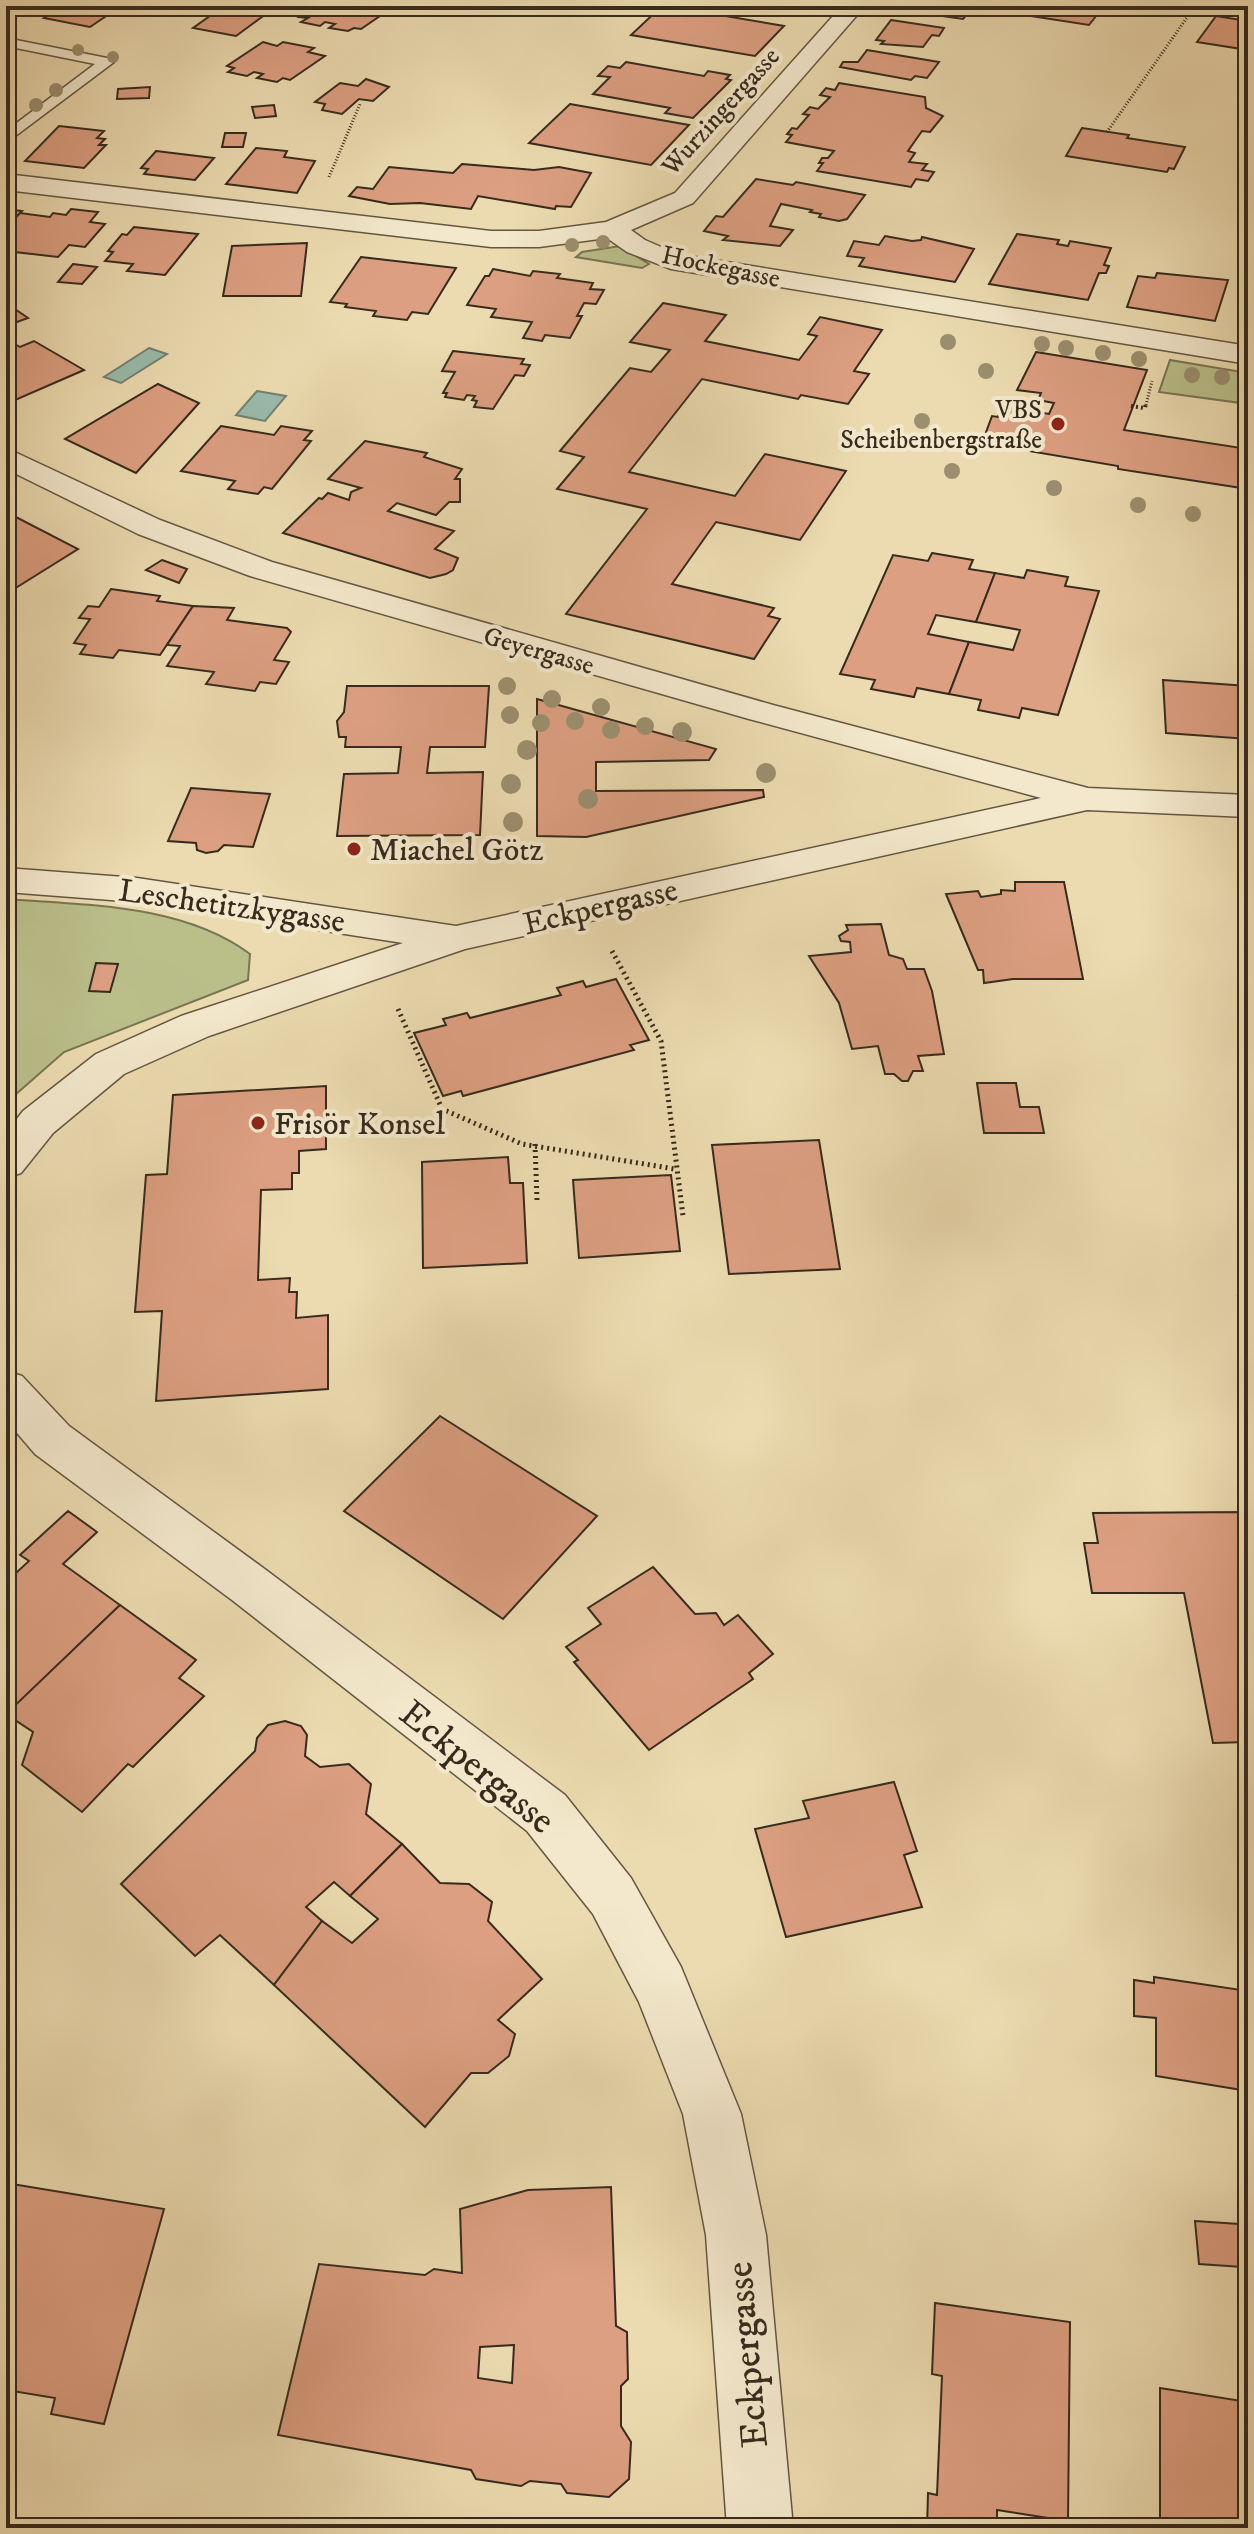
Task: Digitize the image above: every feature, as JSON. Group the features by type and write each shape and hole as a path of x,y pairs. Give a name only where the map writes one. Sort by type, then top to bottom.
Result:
{"street":[{"name":"Wurzingergasse","path":"612,229 684,198 854,6"},
{"path":"6,182 500,240 567,237 612,229"},
{"name":"Hockegasse","path":"612,229 636,246 671,261 1248,355"},
{"name":"Geyergasse","path":"6,457 149,527 261,569 716,700 1087,799"},
{"name":"Eckpergasse","path":"6,1162 38,1122 110,1064 195,1026 458,938 1087,799 1248,806"},
{"name":"Leschetitzkygasse","path":"6,880 137,890 458,938"},
{"name":"Eckpergasse","path":"6,1389 52,1440 249,1585 546,1813 612,1896 661,1987 712,2114 736,2235 760,2528"}],"lane":[{"path":"6,42 107,62 6,138"}],"path":[{"path":"1107,132 1195,6"},
{"path":"318,220 335,157 360,104"},
{"path":"1131,406 1145,408 1153,379"},
{"path":"588,908 661,1041 683,1216"},
{"path":"379,964 442,1109 522,1144 675,1169"},
{"path":"535,1144 537,1200"}],"green space":[{"path":"620,246 649,264 642,268 576,257 582,252"},
{"path":"1170,360 1248,373 1248,404 1159,392"},
{"path":"6,899 133,910 195,925 250,954 248,980 64,1052 15,1095 6,1095"}],"shaded area":[{"path":"149,348 167,354 121,383 104,377"},
{"path":"257,391 286,396 265,421 236,415"}],"building":[{"path":"63,6 121,6 90,27 44,18"},
{"path":"224,6 272,6 236,36 193,28"},
{"path":"315,6 393,7 361,29 348,31 329,28 335,24 325,22 320,26 301,22 308,18 299,17"},
{"path":"662,6 784,26 755,56 631,35"},
{"path":"734,6 799,6 790,15"},
{"path":"903,6 974,6 963,19 900,10"},
{"path":"1039,6 1104,6 1089,25 1031,16"},
{"path":"1216,16 1248,21 1248,50 1197,42"},
{"path":"891,20 944,28 939,36 932,35 923,47 881,44 884,41 876,40"},
{"path":"263,42 314,48 308,52 325,56 290,80 283,78 277,82 257,78 263,74 254,72 247,76 228,72 234,68 227,66"},
{"path":"867,50 939,62 927,78 915,76 911,80 840,67 843,62 858,62"},
{"path":"626,62 704,76 708,71 730,75 726,79 731,80 693,118 665,113 670,108 593,94 610,77 598,76 608,66 620,68"},
{"path":"366,79 389,87 373,101 359,99 342,114 322,110 325,104 315,102 340,83 358,86"},
{"path":"839,83 925,97 926,108 943,116 930,132 922,131 908,151 915,153 909,162 927,164 922,170 934,172 928,181 916,179 911,187 817,171 823,163 819,163 822,158 828,158 834,151 786,142 792,135 787,134 792,128 797,129 809,115 803,114 810,107 818,109 830,97 820,95 826,88 835,90"},
{"path":"150,87 149,98 117,99 118,89"},
{"path":"570,104 689,125 651,165 529,143"},
{"path":"274,105 276,116 255,118 252,107"},
{"path":"59,126 104,131 97,138 105,139 99,145 106,145 84,168 25,161"},
{"path":"1082,128 1185,147 1174,169 1169,168 1167,172 1066,156"},
{"path":"225,133 246,133 243,147 222,147"},
{"path":"256,148 287,151 284,157 315,161 297,193 226,184"},
{"path":"156,151 214,158 195,180 144,174 148,169 141,168"},
{"path":"462,164 534,170 559,167 591,173 571,207 556,206 555,209 478,196 471,209 420,203 390,204 349,196 357,187 373,189 389,167 453,173"},
{"path":"756,179 793,185 796,182 865,195 847,219 839,221 819,217 821,214 810,212 812,210 781,204 770,226 793,230 780,246 723,240 728,236 704,231 716,216 723,217"},
{"path":"6,209 22,211 6,228"},
{"path":"71,209 98,212 90,222 105,224 85,247 69,245 58,257 6,251 6,228 20,213 50,217 53,213 66,215"},
{"path":"134,227 198,234 165,275 127,271 133,264 105,261 113,252 108,251 122,234 127,235"},
{"path":"1017,234 1059,240 1057,244 1068,246 1070,241 1111,248 1104,265 1109,266 1106,273 1099,273 1088,300 989,284"},
{"path":"885,236 912,241 921,240 922,237 974,249 955,282 859,266 864,258 847,256 854,241 879,245"},
{"path":"307,243 301,296 223,296 232,246"},
{"path":"361,257 456,268 428,314 412,312 407,320 373,316 376,311 330,302"},
{"path":"73,264 97,267 82,284 58,282"},
{"path":"493,269 530,276 533,271 560,274 557,278 593,283 590,289 604,290 596,304 584,303 577,316 582,316 570,338 545,335 542,341 523,338 532,322 491,317 496,309 467,305"},
{"path":"1157,273 1228,280 1215,321 1127,307 1138,276 1155,278"},
{"path":"663,303 726,315 705,341 799,360 817,336 808,334 820,317 882,330 854,371 869,374 848,404 801,395 798,399 702,379 629,472 735,496 765,454 846,471 800,540 716,522 672,584 774,608 768,616 780,619 754,659 566,614 647,509 557,489 584,457 560,451 630,368 651,372 670,350 630,342"},
{"path":"6,306 28,318 6,326"},
{"path":"34,341 84,370 6,404 6,346 13,343 20,347"},
{"path":"453,351 524,359 521,364 530,365 524,376 515,375 493,409 474,407 477,401 472,400 475,396 467,395 464,400 445,397 447,393 443,393 455,372 442,371"},
{"name":"VBS Scheibenbergstraße","path":"1036,352 1147,370 1124,430 1248,449 1248,489 1118,469 1118,466 982,443 992,416 998,417 1002,406 1049,414 1054,403 1038,400 1041,393 1017,390"},
{"path":"158,384 199,403 136,473 65,439"},
{"path":"221,426 274,435 281,426 312,431 304,440 311,441 272,489 264,487 258,494 228,489 235,481 181,471"},
{"path":"365,441 427,453 424,457 462,469 455,479 460,479 460,502 449,502 436,515 397,503 388,511 454,531 435,549 458,558 453,570 430,578 283,533 319,498 328,493 349,500 351,492 361,488 328,479"},
{"path":"12,515 78,549 6,594 6,519"},
{"path":"932,553 973,560 969,569 995,573 976,622 936,615 928,634 969,642 949,694 917,688 914,697 871,689 875,680 840,674 893,555 928,561"},
{"path":"162,560 187,569 179,583 146,570"},
{"path":"1027,570 1068,577 1065,586 1099,591 1058,715 1022,708 1019,718 978,710 981,700 949,694 969,642 1013,650 1020,630 976,622 995,573 1024,578"},
{"path":"111,589 160,596 157,601 193,606 160,655 119,650 113,658 80,654 86,645 74,643 90,619 79,618 88,606 99,607"},
{"path":"193,606 234,608 227,620 287,628 291,632 274,660 289,662 276,684 260,682 255,691 206,684 214,672 167,666 180,646 167,645"},
{"path":"1163,680 1248,686 1248,739 1166,733"},
{"path":"347,686 489,686 485,747 430,747 427,773 483,772 480,835 337,836 344,774 398,773 401,747 345,747 346,737 339,737 337,721 344,712"},
{"path":"537,699 716,749 709,760 596,762 596,791 763,790 764,797 586,837 537,836"},
{"path":"191,788 270,794 253,847 224,845 218,851 206,853 197,850 196,843 168,841"},
{"path":"1015,882 1064,882 1083,979 1013,979 984,983 983,970 978,970 946,894 978,891 981,897 1001,894 1001,890 1015,891"},
{"path":"881,924 889,955 903,959 907,969 924,969 932,991 944,1054 918,1056 923,1071 913,1071 908,1081 902,1081 894,1074 885,1074 878,1046 852,1049 839,1003 809,956 851,952 850,942 841,941 839,936 848,930 846,925"},
{"path":"96,963 118,964 110,992 89,991"},
{"path":"616,979 649,1040 630,1045 634,1050 463,1096 461,1091 443,1096 414,1033 446,1025 443,1019 467,1013 470,1018 561,995 557,988 583,981 586,987"},
{"path":"977,1083 1016,1083 1020,1107 1039,1107 1044,1133 984,1133"},
{"path":"326,1086 326,1149 299,1151 299,1173 292,1173 292,1189 261,1190 258,1280 290,1278 289,1292 297,1292 296,1318 328,1315 328,1389 156,1401 162,1311 135,1312 146,1175 167,1174 173,1095"},
{"path":"819,1140 840,1269 729,1274 712,1145"},
{"path":"508,1157 510,1183 523,1183 527,1263 423,1268 422,1162"},
{"path":"671,1175 680,1251 579,1258 573,1180"},
{"path":"1238,1296 1248,1296 1248,1361 1240,1335 1246,1330"},
{"path":"440,1416 597,1516 503,1619 344,1511"},
{"path":"68,1511 97,1532 63,1564 120,1605 12,1709 6,1704 6,1566 16,1573 29,1561 20,1555"},
{"path":"1248,1512 1248,1742 1213,1743 1184,1593 1092,1593 1084,1543 1098,1543 1093,1513"},
{"path":"653,1567 695,1614 716,1613 724,1625 738,1615 773,1654 749,1673 753,1679 649,1750 574,1662 578,1660 566,1647 601,1624 588,1608"},
{"path":"120,1605 196,1660 179,1678 204,1696 133,1767 128,1764 82,1812 22,1765 33,1732 6,1714"},
{"path":"285,1721 301,1726 307,1735 305,1756 320,1767 349,1764 371,1784 366,1814 402,1844 350,1896 334,1882 306,1907 322,1921 274,1985 220,1935 195,1956 121,1884 255,1751 257,1738 268,1725"},
{"path":"894,1782 917,1851 904,1855 922,1907 786,1937 755,1829 809,1818 803,1801"},
{"path":"402,1844 440,1883 469,1884 492,1902 488,1921 542,1979 498,2020 515,2034 509,2056 488,2073 471,2073 425,2127 274,1985 322,1921 352,1943 378,1919 350,1896"},
{"path":"1154,1977 1248,1991 1248,2091 1156,2076 1156,2018 1134,2016 1134,1980 1154,1983"},
{"path":"6,2183 164,2209 104,2424 51,2414 55,2398 6,2390"},
{"path":"611,2187 616,2326 627,2332 628,2379 621,2386 621,2426 631,2442 629,2479 609,2497 567,2493 561,2484 530,2481 521,2486 476,2479 471,2470 278,2435 319,2264 425,2275 434,2269 462,2273 460,2209 528,2190","holes":["514,2345 512,2383 478,2378 480,2347"]},
{"path":"1195,2221 1239,2224 1242,2267 1199,2264"},
{"path":"935,2303 1070,2322 1068,2521 997,2510 997,2528 927,2528 928,2493 937,2495 942,2376 932,2374"},
{"path":"1160,2388 1248,2402 1248,2528 1160,2528"}],"place":[{"name":"VBS Scheibenbergstraße","path":"1058,424"},
{"name":"Miachel Götz","path":"354,849"},
{"name":"Frisör Konsel","path":"258,1123"}]}
